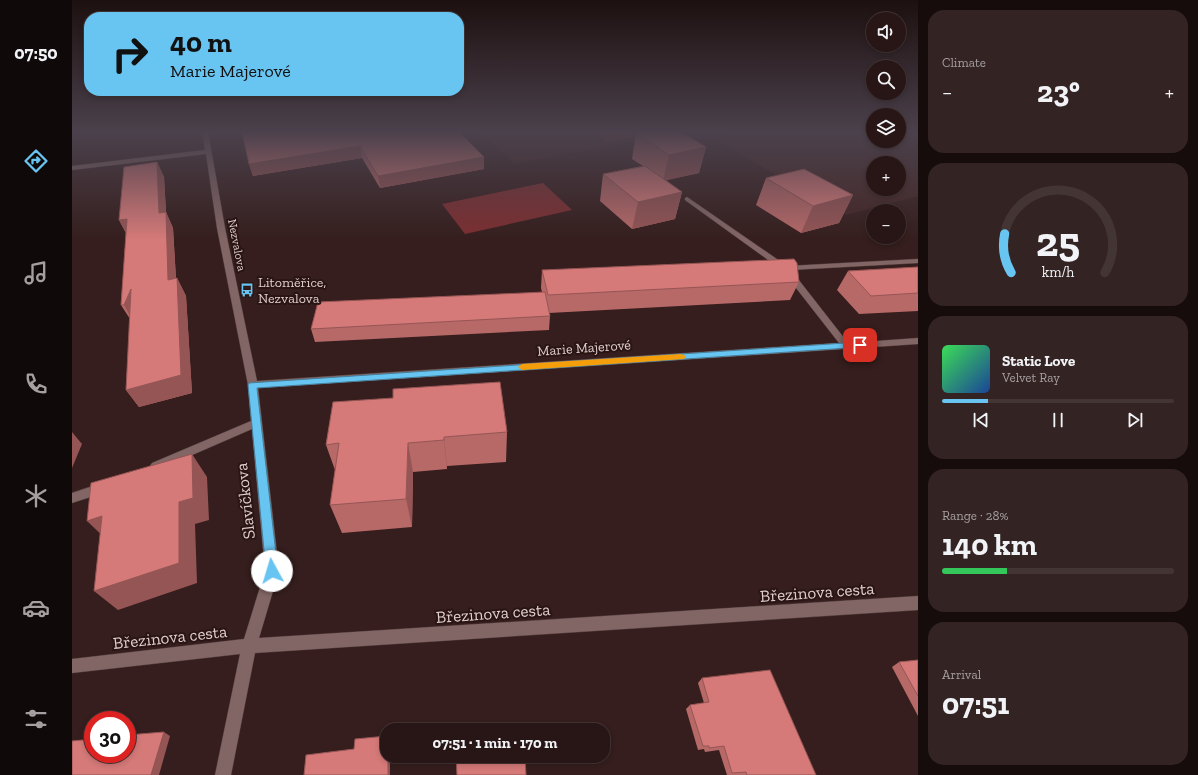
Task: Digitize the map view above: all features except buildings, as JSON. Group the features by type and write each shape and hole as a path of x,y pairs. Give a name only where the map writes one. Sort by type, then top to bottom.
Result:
{"street":[{"name":"Nezvalova","path":"210,168 252,385"},
{"path":"687,199 785,268 845,346"},
{"path":"785,268 918,261"},
{"name":"Marie Majerové","path":"252,385 918,341"},
{"name":"Slavíčkova","path":"223,775 249,646 272,571 252,385"},
{"path":"145,470 256,423"},
{"path":"72,498 111,484"},
{"name":"Březinova cesta","path":"72,666 249,646 918,603"}],"shaded area":[{"path":"765,168 866,168 866,196 906,196 906,168 918,168 918,196 888,204 866,204 866,210 846,215"},
{"path":"543,183 572,210 465,234 442,204"}],"slow traffic":[{"path":"522,367 681,356"}],"place":[{"name":"Litoměřice, Nezvalova","path":"247,290"}],"route":[{"path":"272,571 252,385 860,345"}]}
